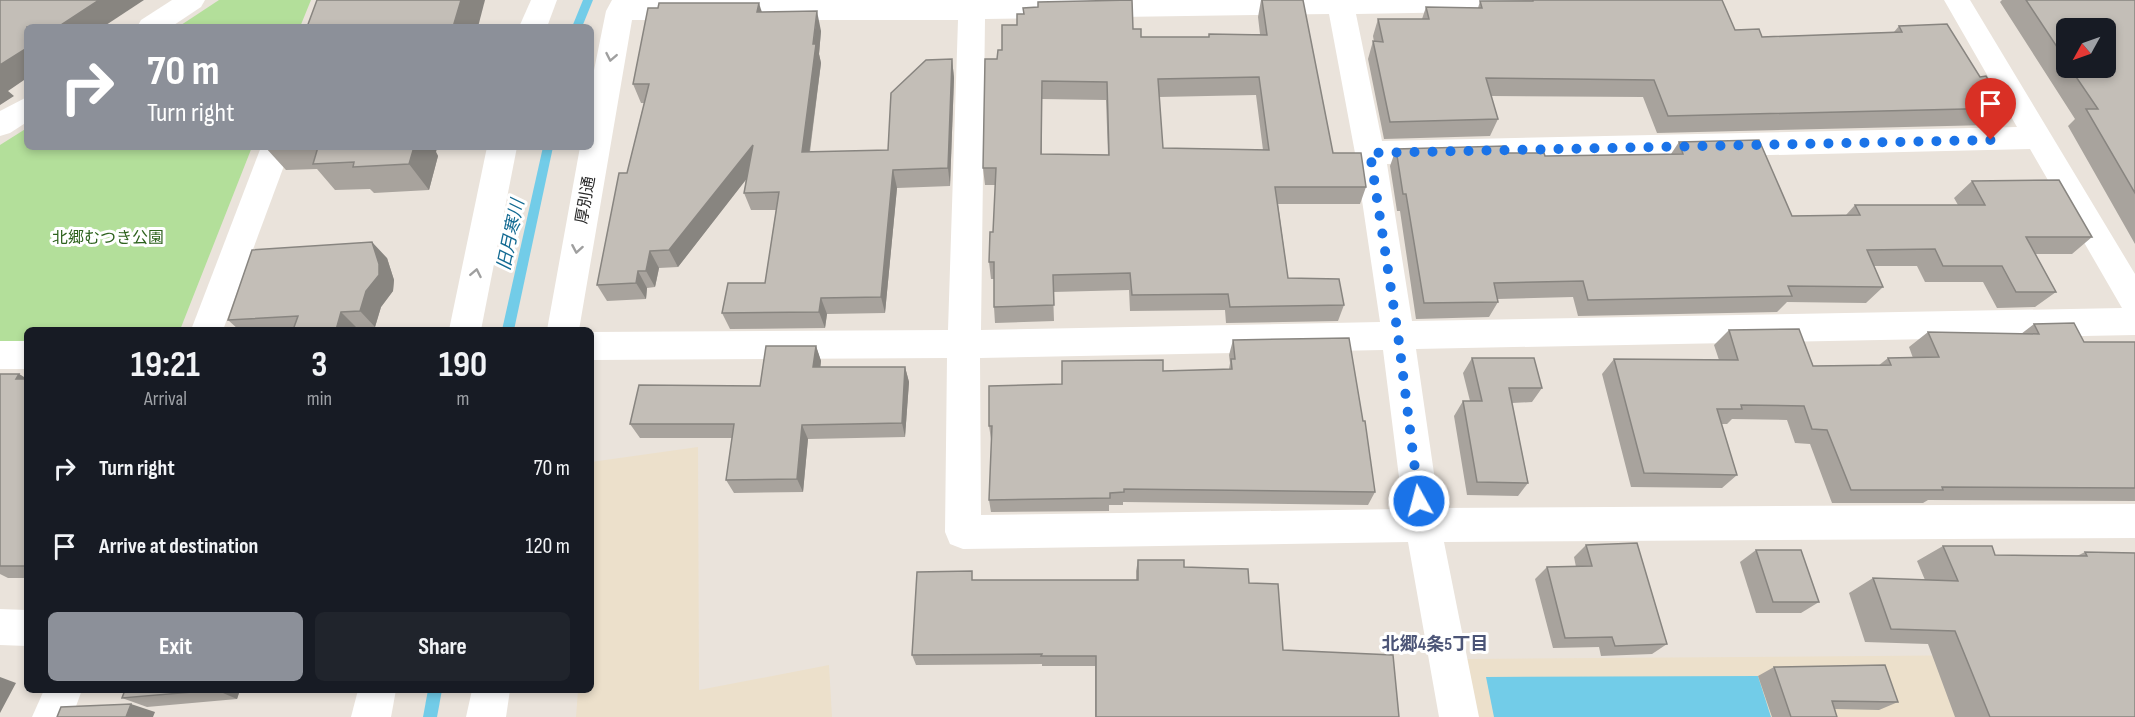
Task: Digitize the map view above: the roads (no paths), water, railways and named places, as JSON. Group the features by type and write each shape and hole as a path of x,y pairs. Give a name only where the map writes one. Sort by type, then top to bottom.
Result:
{"street":[{"path":"156,24 192,0"},
{"path":"534,24 544,0"},
{"path":"1957,0 2135,302"},
{"path":"623,6 972,10 1341,2 1553,2"},
{"path":"1341,2 1370,153 1398,335 1423,525 1459,717"},
{"name":"厚別通","path":"564,327 623,6"},
{"path":"972,10 964,344 963,532 1423,525 2135,521"},
{"path":"0,125 24,110"},
{"path":"1370,153 2039,138"},
{"path":"208,327 275,150"},
{"path":"466,327 501,150"},
{"path":"594,346 964,344 2135,321"},
{"path":"0,356 24,355"},
{"path":"0,627 24,628"},
{"path":"52,717 62,693"},
{"path":"371,717 376,693"},
{"path":"486,717 490,693"}],"water":[{"path":"1758,676 1771,717 1494,717 1486,677"}],"waterway":[{"name":"旧月寒川","path":"578,24 588,0"},
{"name":"旧月寒川","path":"509,327 547,150"},
{"name":"旧月寒川","path":"430,717 434,693"}],"district":[{"name":"北郷4条5丁目","path":"1435,644"}],"park label":[{"name":"北郷むつき公園","path":"108,238"}]}
